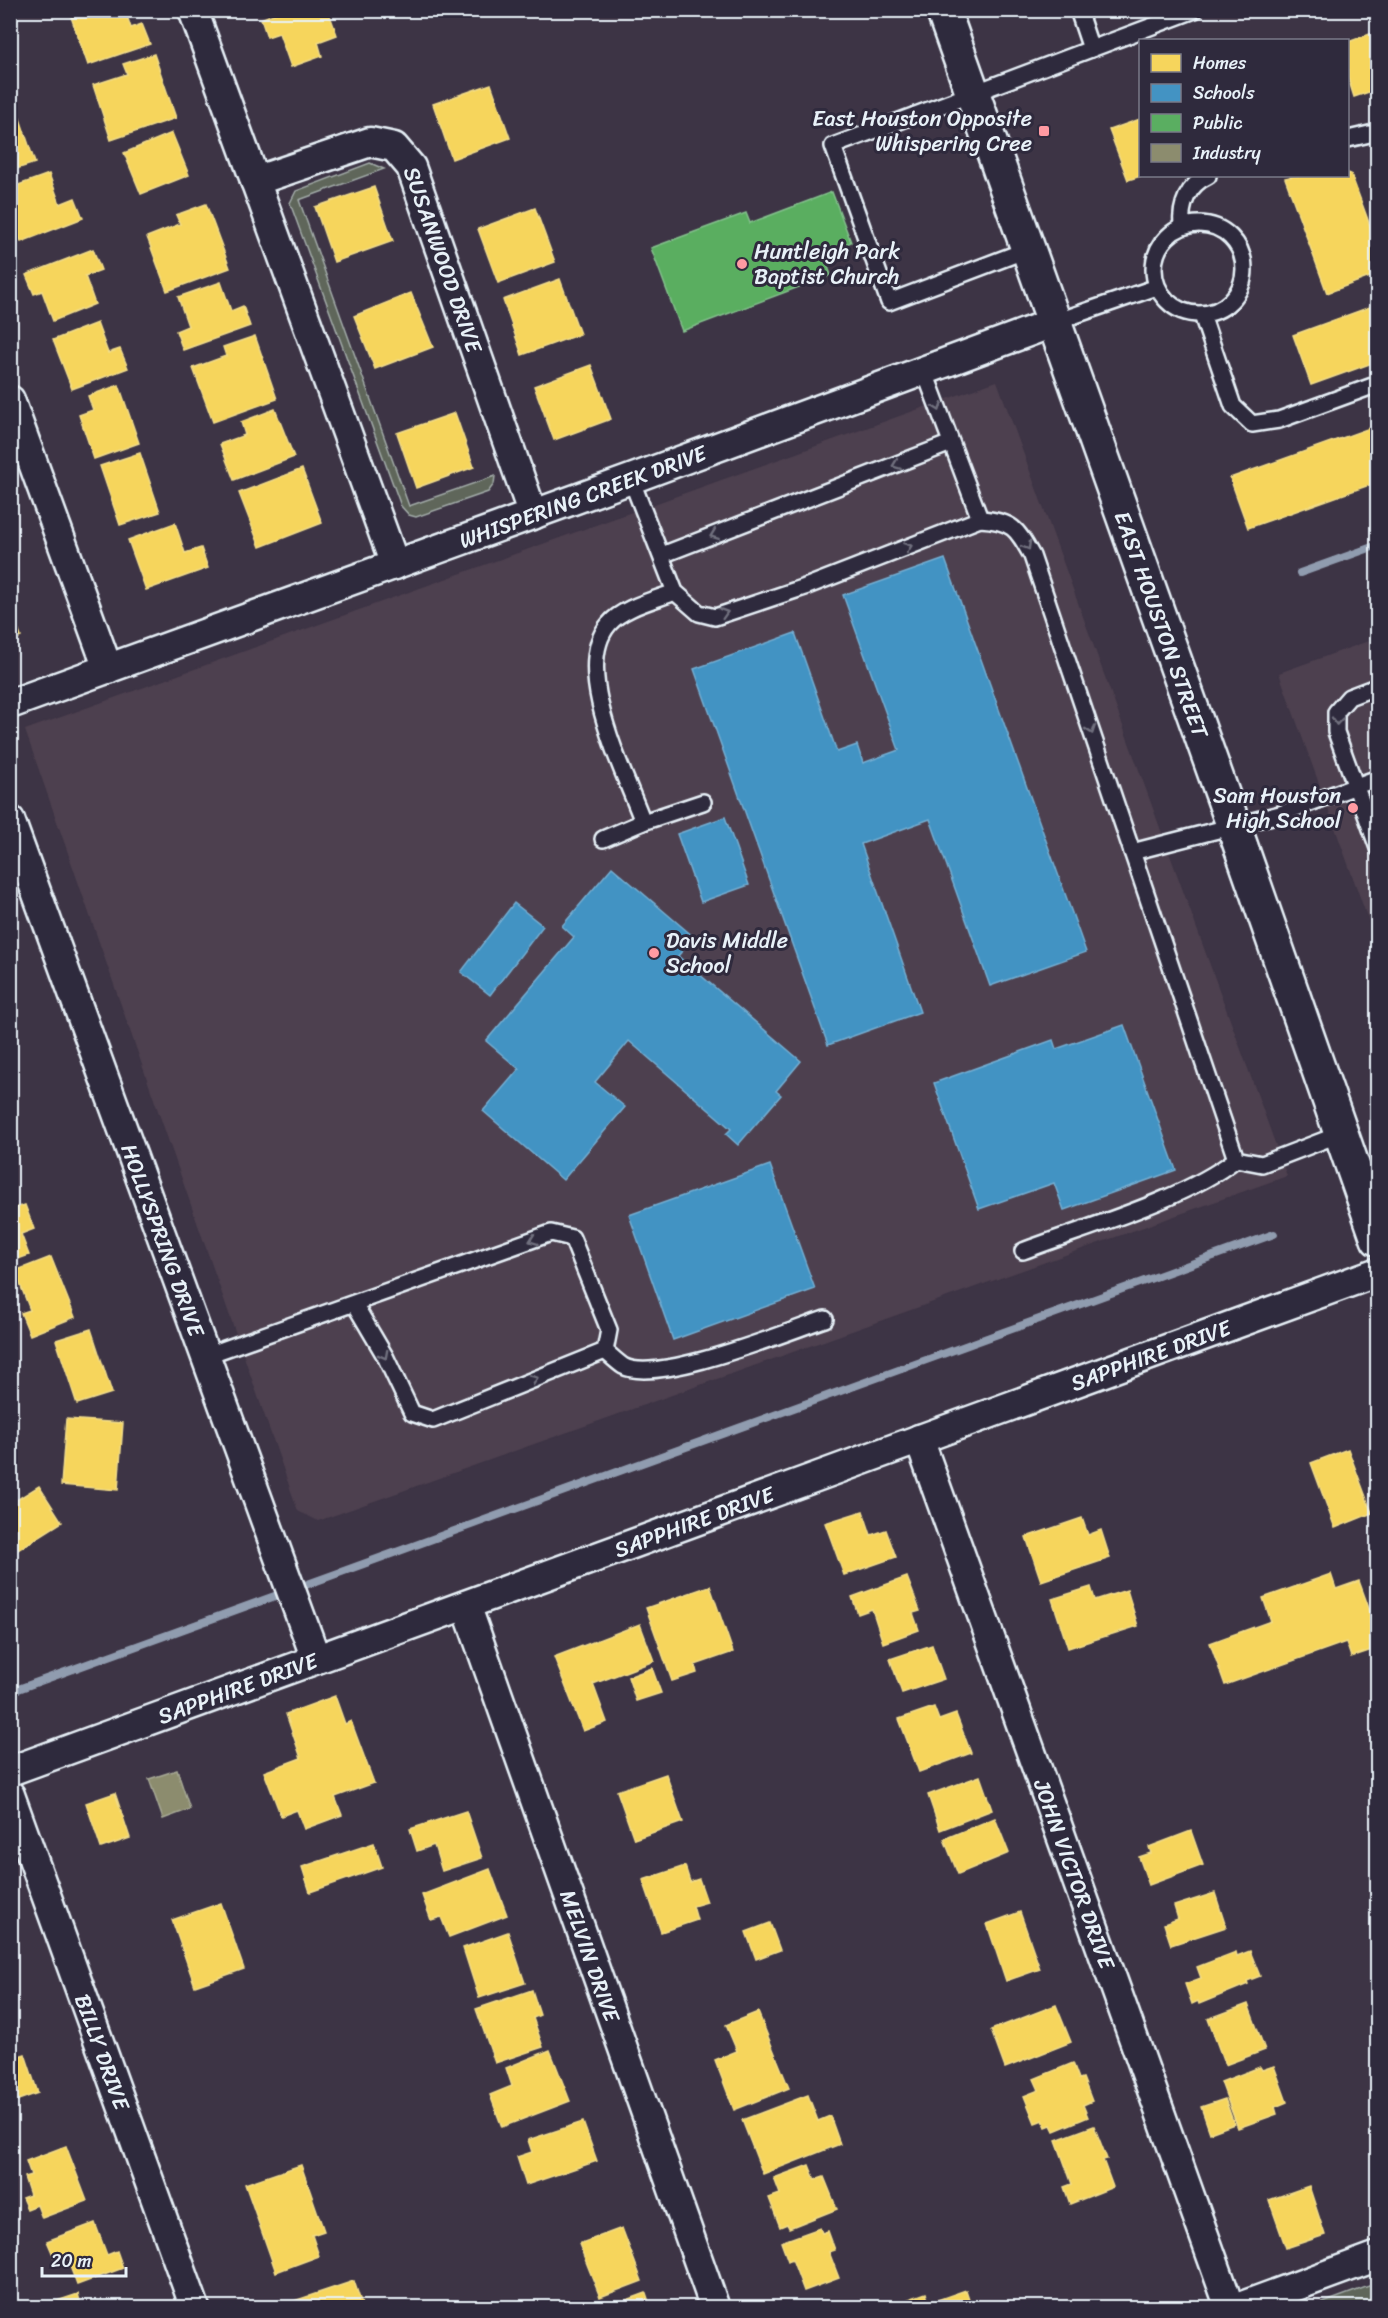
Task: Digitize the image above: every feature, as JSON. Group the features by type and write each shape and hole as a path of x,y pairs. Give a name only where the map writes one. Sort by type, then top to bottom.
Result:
{"main road":[{"name":"EAST HOUSTON STREET","path":"944,10 1234,827 1377,1239"}],"street":[{"path":"194,10 394,565"},
{"name":"SUSANWOOD DRIVE","path":"255,180 370,142 394,147 411,167 533,515"},
{"name":"WHISPERING CREEK DRIVE","path":"10,704 533,515 1055,322"},
{"path":"10,400 108,669"},
{"name":"HOLLYSPRING DRIVE","path":"10,820 316,1659"},
{"name":"SAPPHIRE DRIVE","path":"10,1771 1377,1272"},
{"name":"JOHN VICTOR DRIVE","path":"919,1439 1230,2307"},
{"name":"MELVIN DRIVE","path":"466,1605 715,2307"},
{"name":"BILLY DRIVE","path":"10,1795 195,2307"},
{"path":"1237,2307 1377,2256"}],"lane":[{"path":"1078,10 1091,49"},
{"path":"1029,249 889,302 832,146 1195,10"},
{"path":"1349,139 1377,132"},
{"path":"1182,226 1180,208 1197,181 1206,177"},
{"path":"1197,223 1214,226 1228,234 1238,247 1244,262 1243,279 1237,294 1226,305 1202,315 1179,310 1166,300 1157,287 1153,273 1154,258 1160,244 1169,234 1182,226 1197,223"},
{"path":"1055,322 1157,287"},
{"path":"1202,315 1233,406 1252,424 1279,420 1377,384"},
{"path":"924,370 980,519"},
{"path":"662,555 951,444"},
{"path":"631,479 675,592 699,614 715,616 805,587 980,519 1001,520 1017,529 1032,556 1236,1159"},
{"path":"644,822 602,713 597,681 596,650 610,623 621,615 675,592"},
{"path":"1377,686 1349,697 1336,712 1336,732 1377,848"},
{"path":"1132,852 1280,814 1377,778"},
{"path":"603,839 703,802"},
{"path":"1023,1251 1204,1180 1236,1159 1262,1164 1340,1134"},
{"path":"205,1356 355,1305 551,1233 572,1238 609,1330 605,1351"},
{"path":"355,1305 385,1356 412,1413 433,1420 605,1351"},
{"path":"605,1351 625,1367 651,1370 677,1368 825,1319"}],"shaded area":[{"name":"Davis Middle School","path":"997,381 1287,1176 318,1521 298,1511 25,730"},
{"name":"Sam Houston High School","path":"1377,638 1377,944 1279,673"}],"green space":[{"path":"370,163 384,169 299,200 409,506 495,476 494,484 488,492 416,517 409,515 401,506 290,203 296,191"},
{"path":"1377,2283 1377,2307 1312,2307"}],"building: Homes":[{"path":"89,10 125,10 131,28 142,24 150,44 88,65 71,17"},
{"path":"283,10 328,10 337,35 318,42 322,56 291,67 279,33 267,37 261,19"},
{"path":"1378,31 1378,89 1354,97 1349,81 1349,42"},
{"path":"154,54 176,118 111,140 93,85 127,74 123,64"},
{"path":"491,84 510,138 452,159 433,104"},
{"path":"15,104 35,163 10,171 10,105"},
{"path":"1139,119 1139,177 1128,180 1109,130"},
{"path":"172,133 189,175 141,194 124,153"},
{"path":"1349,173 1351,174 1378,247 1378,274 1327,293 1285,178 1349,177"},
{"path":"49,174 60,204 75,198 83,218 21,242 10,213 10,188"},
{"path":"374,187 393,241 334,262 315,207"},
{"path":"206,204 230,268 167,291 147,237 180,224 176,215"},
{"path":"535,208 555,262 498,283 478,229"},
{"path":"93,249 101,270 85,276 95,304 53,321 42,291 34,294 26,275"},
{"path":"560,279 580,334 522,355 503,300"},
{"path":"221,282 231,311 243,306 250,326 183,350 176,331 188,326 178,297"},
{"path":"411,293 433,347 375,369 354,316"},
{"path":"1378,304 1378,361 1311,385 1293,335"},
{"path":"97,323 108,353 120,349 128,368 72,389 53,340"},
{"path":"255,336 277,399 213,422 193,368 226,356 223,347"},
{"path":"591,365 611,419 554,440 534,386"},
{"path":"119,385 139,443 94,459 79,415 93,410 88,396"},
{"path":"275,409 294,457 234,480 220,444 245,435 241,422"},
{"path":"455,413 474,467 416,488 397,433"},
{"path":"1378,425 1378,482 1248,528 1230,478"},
{"path":"140,453 160,512 120,525 100,466"},
{"path":"302,469 322,523 260,547 239,493"},
{"path":"175,523 185,553 201,548 208,568 146,590 128,540"},
{"path":"10,571 17,591 10,594"},
{"path":"10,607 21,637 10,641"},
{"path":"10,1205 12,1209 25,1205 34,1229 21,1234 29,1255 10,1262"},
{"path":"51,1257 75,1317 30,1335 21,1313 30,1310 15,1271"},
{"path":"91,1329 112,1393 77,1404 56,1340"},
{"path":"66,1419 123,1423 118,1490 61,1485"},
{"path":"1348,1449 1372,1513 1335,1528 1311,1463"},
{"path":"39,1486 62,1522 10,1555 10,1504"},
{"path":"863,1511 871,1535 886,1530 896,1557 844,1575 825,1523"},
{"path":"1082,1518 1088,1535 1101,1530 1110,1558 1041,1581 1026,1537"},
{"path":"1331,1574 1336,1589 1359,1581 1378,1633 1378,1648 1351,1657 1346,1642 1225,1685 1210,1643 1271,1621 1263,1598"},
{"path":"907,1577 920,1611 913,1613 919,1630 883,1643 872,1609 858,1614 852,1597"},
{"path":"710,1586 733,1652 695,1665 697,1673 672,1681 646,1608"},
{"path":"1091,1587 1095,1600 1127,1590 1138,1626 1068,1648 1052,1599"},
{"path":"640,1624 654,1661 593,1684 607,1722 583,1731 554,1657"},
{"path":"932,1645 944,1679 902,1693 890,1659"},
{"path":"652,1668 661,1693 636,1701 628,1677"},
{"path":"335,1696 345,1724 351,1721 374,1783 335,1797 342,1815 304,1829 297,1810 281,1816 264,1772 301,1758 286,1714"},
{"path":"934,1707 939,1720 956,1714 971,1753 919,1772 899,1719"},
{"path":"666,1774 683,1822 634,1839 617,1791"},
{"path":"980,1776 992,1810 940,1830 928,1795"},
{"path":"115,1793 130,1838 101,1848 86,1803"},
{"path":"466,1811 482,1858 442,1871 434,1845 417,1851 410,1829"},
{"path":"995,1818 1009,1853 958,1874 944,1839"},
{"path":"1191,1831 1203,1865 1149,1885 1139,1857 1151,1853 1149,1847"},
{"path":"374,1843 382,1867 310,1892 302,1867"},
{"path":"685,1866 690,1882 699,1879 707,1902 693,1906 697,1920 661,1932 643,1880"},
{"path":"490,1869 507,1915 449,1937 441,1917 431,1920 422,1895"},
{"path":"1215,1893 1226,1927 1171,1945 1164,1924 1178,1919 1174,1906"},
{"path":"221,1903 244,1969 195,1986 172,1920"},
{"path":"1020,1912 1040,1969 1006,1981 987,1924"},
{"path":"770,1923 780,1950 756,1959 746,1932"},
{"path":"508,1932 525,1983 479,1998 463,1948"},
{"path":"1250,1951 1260,1976 1247,1981 1248,1984 1199,2004 1198,2001 1192,2004 1185,1984 1201,1978 1197,1967 1236,1952 1237,1956"},
{"path":"532,1990 540,2015 533,2018 543,2047 495,2063 476,2009"},
{"path":"1248,2004 1265,2050 1225,2065 1208,2019"},
{"path":"1056,2005 1071,2042 1005,2068 991,2030"},
{"path":"758,2012 789,2088 734,2110 715,2060 737,2051 726,2025"},
{"path":"550,2050 570,2101 502,2127 490,2095 512,2086 506,2068"},
{"path":"25,2054 38,2093 10,2103 10,2059"},
{"path":"1073,2063 1079,2079 1083,2078 1092,2101 1083,2105 1088,2117 1054,2131 1051,2125 1046,2127 1043,2120 1035,2123 1024,2096 1039,2090 1034,2079"},
{"path":"1274,2066 1287,2102 1275,2107 1277,2114 1238,2128 1221,2082 1260,2067 1262,2070"},
{"path":"808,2095 818,2121 830,2116 840,2144 763,2174 742,2120"},
{"path":"1225,2099 1234,2124 1210,2133 1201,2107"},
{"path":"583,2122 597,2161 526,2185 517,2157 532,2152 528,2140"},
{"path":"1094,2126 1107,2159 1103,2160 1113,2187 1070,2204 1064,2187 1072,2184 1056,2140"},
{"path":"66,2146 87,2201 42,2218 37,2205 27,2209 22,2198 30,2195 24,2177 31,2175 26,2161"},
{"path":"301,2165 324,2231 312,2235 319,2256 276,2272 245,2184"},
{"path":"809,2165 815,2180 824,2177 837,2209 789,2228 787,2224 780,2227 769,2198 780,2194 774,2178"},
{"path":"1309,2186 1325,2235 1286,2248 1269,2200"},
{"path":"95,2223 107,2255 117,2251 123,2268 77,2285 65,2253 54,2257 47,2241"},
{"path":"622,2228 642,2281 600,2297 579,2244"},
{"path":"820,2228 822,2233 828,2231 835,2250 829,2252 839,2278 804,2291 792,2259 788,2261 781,2242"},
{"path":"354,2281 363,2308 279,2308 279,2306"},
{"path":"966,2290 972,2308 900,2308 898,2303 926,2293 929,2303"},
{"path":"646,2293 651,2308 605,2308"},
{"path":"78,2294 82,2308 46,2308 45,2305"}],"building: Schools":[{"path":"945,559 1086,952 990,986 930,819 861,844 920,1012 828,1045 694,669 795,633 837,752 857,745 863,763 899,750 843,595"},
{"path":"725,817 749,885 701,902 677,834"},
{"path":"612,867 694,937 678,956 801,1061 776,1091 781,1095 738,1145 726,1134 731,1129 629,1041 595,1082 625,1107 563,1180 483,1111 519,1069 486,1041 574,937 562,926"},
{"path":"514,903 543,926 490,995 461,972"},
{"path":"1124,1025 1176,1170 1064,1210 1054,1183 979,1209 934,1083 1053,1040 1056,1049"},
{"path":"770,1165 815,1289 673,1340 629,1215"}],"building: Public":[{"name":"Huntleigh Park Baptist Church","path":"832,192 851,242 823,253 831,275 682,331 651,248 746,213 750,223"}],"building: Industry":[{"path":"177,1770 190,1809 163,1819 149,1779"}],"waterway":[{"path":"1300,573 1378,545"},
{"path":"10,1692 1274,1234"}],"place":[{"name":"East Houston Opposite Whispering Cree","path":"1044,131"},
{"name":"Huntleigh Park Baptist Church","path":"742,264"},
{"name":"Sam Houston High School","path":"1353,808"},
{"name":"Davis Middle School","path":"654,953"}]}
